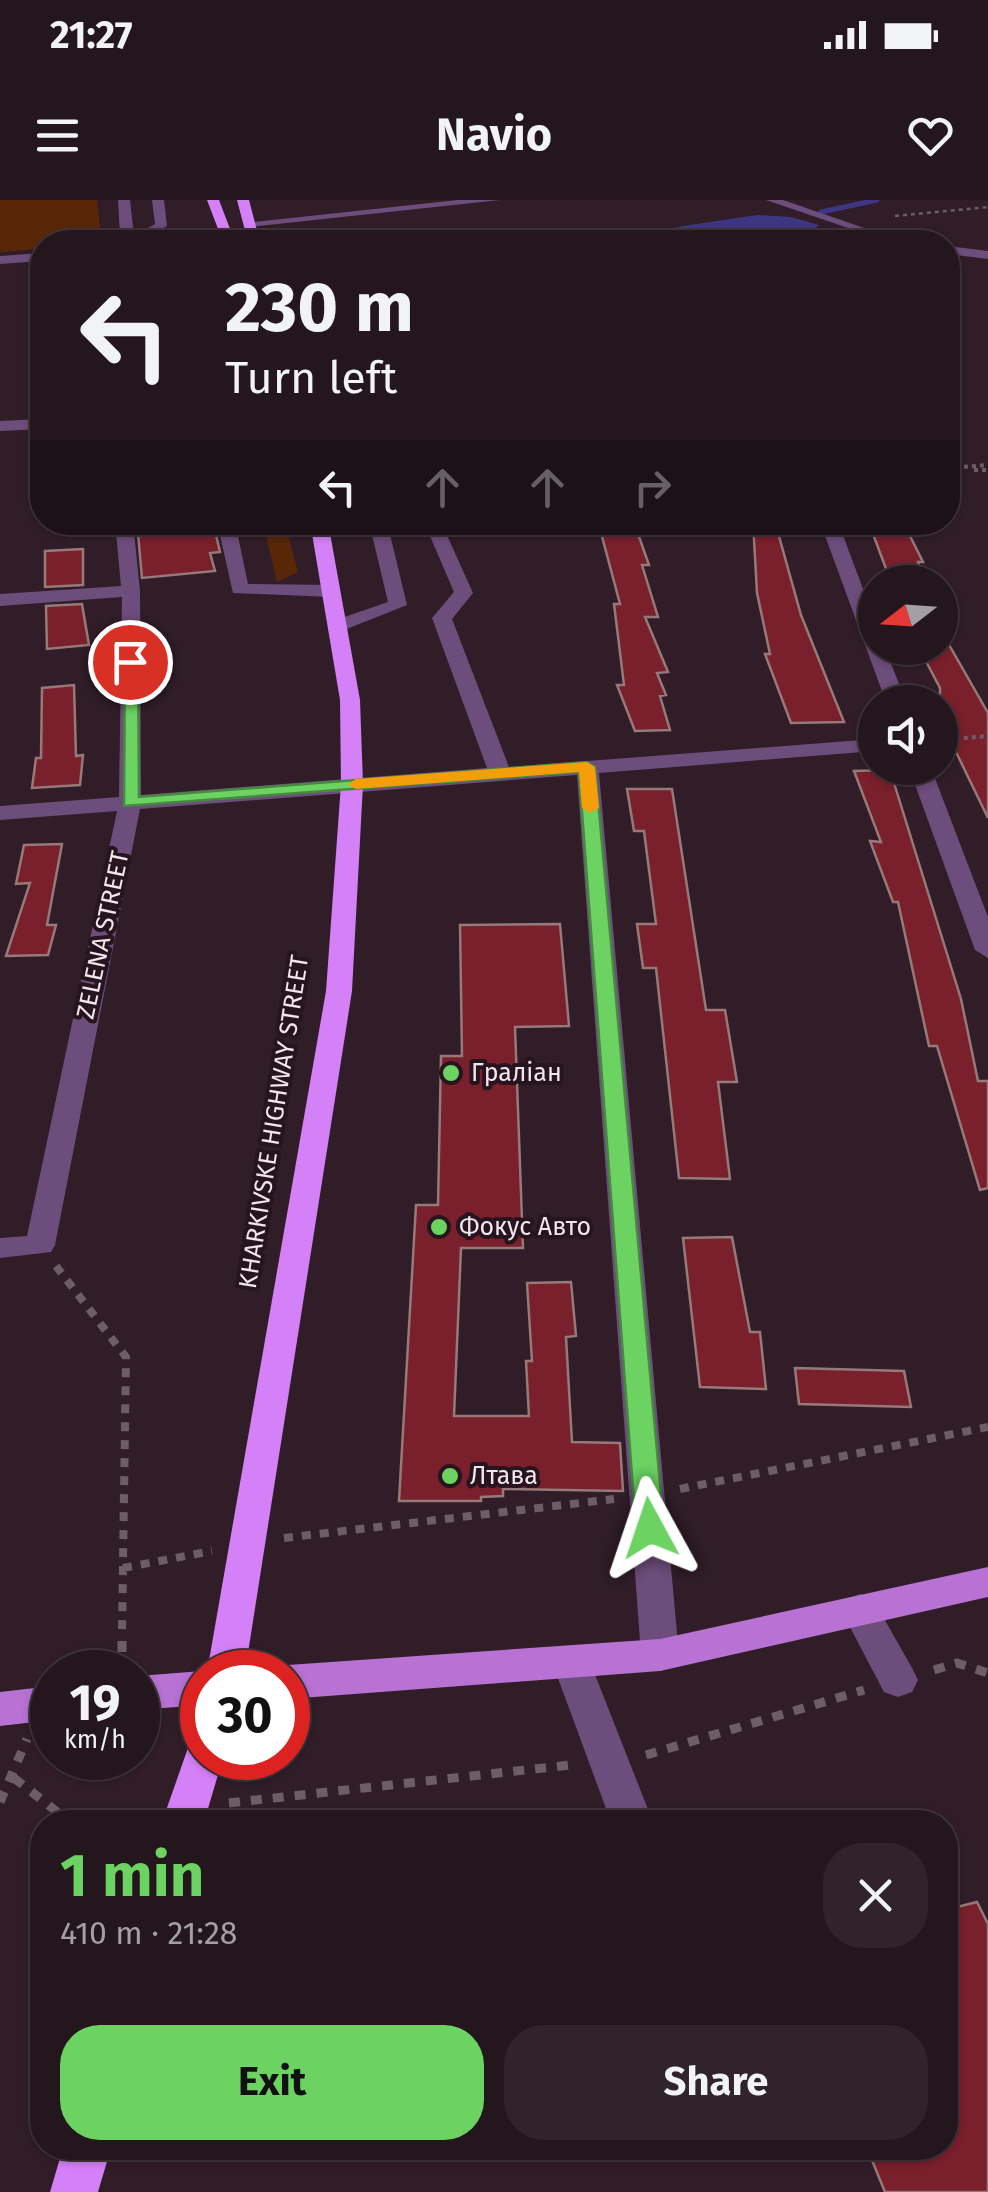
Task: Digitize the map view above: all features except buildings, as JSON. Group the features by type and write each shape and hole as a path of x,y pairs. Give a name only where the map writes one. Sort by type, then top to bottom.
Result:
{"highway":[{"path":"213,200 224,230"},
{"path":"244,200 251,230"},
{"name":"KHARKIVSKE HIGHWAY STREET","path":"230,1650 339,992 352,784 350,700 321,535"},
{"path":"187,1810 195,1780"},
{"path":"74,2192 83,2160"}],"main road":[{"path":"310,1680 660,1656 988,1582"},
{"path":"0,1709 30,1706"}],"street":[{"path":"125,230 122,202 158,200 160,226 153,230"},
{"path":"323,217 339,200"},
{"path":"250,224 494,200"},
{"path":"772,200 862,230"},
{"path":"960,252 988,255"},
{"path":"0,260 30,258"},
{"path":"0,426 30,425"},
{"name":"ZELENA STREET","path":"40,1245 130,802 130,591 125,535"},
{"path":"229,535 240,589 331,591"},
{"path":"337,626 398,604 381,535"},
{"path":"438,535 464,593 442,618 500,774"},
{"path":"834,535 858,601"},
{"path":"0,600 130,591"},
{"path":"0,813 858,746"},
{"path":"587,767 660,1656"},
{"path":"926,785 988,950"},
{"path":"0,1248 40,1245"},
{"path":"860,1610 898,1680"},
{"path":"571,1662 627,1810"}],"path":[{"path":"819,216 900,216 988,207"},
{"path":"960,469 988,468"},
{"path":"958,738 988,736"},
{"path":"40,1245 126,1357 122,1650"},
{"path":"314,1532 647,1496 988,1427"},
{"path":"898,1680 957,1663 988,1673"},
{"path":"0,1802 14,1778"}],"shaded area":[{"path":"0,200 97,200 101,230 30,230 30,250 0,252"},
{"path":"757,215 791,217 819,225 810,230 667,230"},
{"path":"266,535 288,535 298,572 277,582"}],"waterway":[{"path":"821,212 877,200"}],"slow traffic":[{"path":"356,784 587,767 590,808"}],"place":[{"name":"Граліан","path":"451,1073"},
{"name":"Фокус Авто","path":"439,1227"},
{"name":"Лтава","path":"450,1476"}],"route":[{"path":"130,662 130,802 587,767 650,1528"}]}
